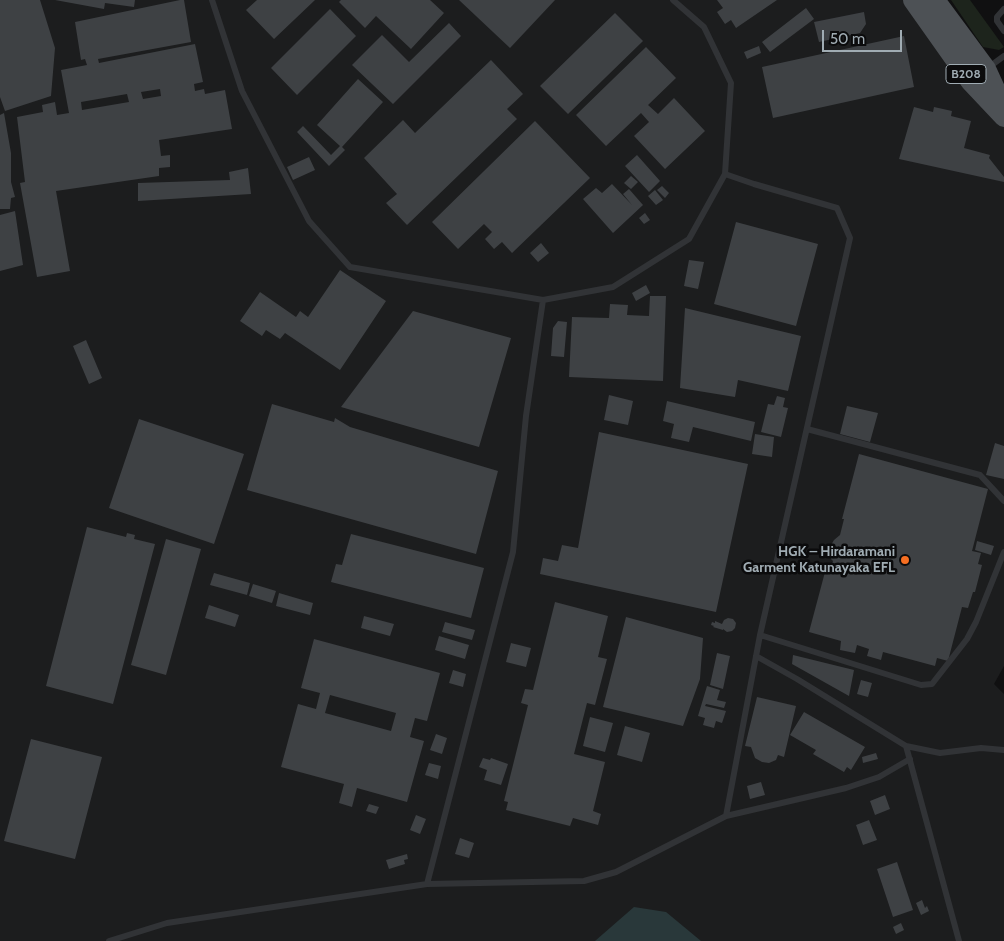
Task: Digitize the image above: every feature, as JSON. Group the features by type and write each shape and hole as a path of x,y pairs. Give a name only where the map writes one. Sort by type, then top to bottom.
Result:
{"main road":[{"name":"B208","path":"913,0 979,75 1004,108"},
{"name":"B208","path":"935,0 1004,117"}],"lane":[{"path":"212,0 242,91 309,221 350,267 543,300 613,287 689,239 725,174 731,83 704,27 673,0"},
{"path":"1004,9 997,17 997,21 1004,31"},
{"path":"979,75 1004,56"},
{"path":"725,174 837,208 850,238 760,635 726,816"},
{"path":"427,884 513,552 526,416 543,300"},
{"path":"807,429 980,475 1004,501"},
{"path":"760,635 920,685 932,684 967,639 976,622 1004,552"},
{"path":"756,656 906,746 940,753 981,748 1004,750"},
{"path":"906,746 959,941"},
{"path":"110,941 167,923 427,884 584,881 616,872 726,816 846,788 879,777 910,759"}],"shaded area":[{"path":"0,0 924,0 1004,109 1004,666 994,684 1004,694 1004,941 0,941"},
{"path":"951,0 970,0 1004,47 999,50 983,47"},
{"path":"634,907 666,912 701,941 595,941"}],"building":[{"path":"0,0 40,0 55,48 51,96 5,111 0,97"},
{"path":"55,0 135,0 134,7 105,3 104,9"},
{"path":"184,0 191,42 98,59 99,63 195,44 203,82 194,84 195,91 204,89 205,94 225,90 232,129 159,140 161,156 170,155 170,167 159,168 159,176 56,191 70,271 37,277 20,183 25,182 17,117 43,112 42,105 55,102 57,115 69,113 61,70 87,65 85,59 81,60 75,22","holes":["160,89 161,96 143,99 141,92","127,94 129,102 82,110 81,102"]},
{"path":"257,0 315,0 274,39 246,10"},
{"path":"341,0 430,0 444,13 411,49 376,16 365,28 339,2"},
{"path":"459,0 555,0 510,48"},
{"path":"717,0 777,0 736,28 731,20 725,24 717,12 723,8"},
{"path":"806,8 814,19 770,52 762,42"},
{"path":"330,9 356,36 297,95 271,68"},
{"path":"864,12 866,24 860,33 819,42 814,22"},
{"path":"615,13 643,41 568,114 540,86"},
{"path":"449,23 461,36 393,104 352,65 382,35 409,62"},
{"path":"904,36 914,87 773,118 762,67"},
{"path":"759,46 761,53 747,59 744,52"},
{"path":"646,47 676,78 648,105 658,114 674,98 705,131 665,169 634,136 649,122 641,113 606,146 576,115"},
{"path":"491,60 523,94 507,109 517,119 407,225 386,203 397,194 364,158 403,120 415,133"},
{"path":"358,79 383,102 342,147 345,150 329,166 297,132 303,126 331,155 340,146 317,125"},
{"path":"914,107 933,112 934,107 952,111 951,116 971,121 964,148 990,155 989,158 1004,177 1004,182 899,159"},
{"path":"4,113 11,153 11,182 15,197 11,198 10,209 0,209 0,115"},
{"path":"535,121 590,178 512,253 502,242 494,249 485,239 492,232 484,224 458,249 432,222"},
{"path":"637,155 660,181 649,192 625,166"},
{"path":"309,157 315,170 293,180 287,167"},
{"path":"248,168 251,194 138,201 138,183 230,180 229,172"},
{"path":"631,176 638,182 631,189 624,183"},
{"path":"612,184 632,205 623,194 629,189 643,205 613,233 583,199 596,188 602,193"},
{"path":"662,186 669,193 665,198 657,190"},
{"path":"655,190 663,200 656,205 648,196"},
{"path":"15,211 23,265 0,271 0,215"},
{"path":"645,213 650,220 644,224 639,218"},
{"path":"736,222 818,244 796,326 714,304"},
{"path":"541,243 549,253 538,262 530,253"},
{"path":"689,260 704,262 698,289 684,286"},
{"path":"340,270 386,301 340,370 285,333 280,339 266,330 262,336 240,321 260,292 296,317 300,311 308,317"},
{"path":"646,285 650,293 636,301 632,293"},
{"path":"650,296 666,296 663,381 569,377 572,317 609,318 610,304 628,305 627,315 649,316"},
{"path":"685,308 801,336 788,391 738,380 735,397 680,388"},
{"path":"413,311 511,338 479,447 341,407"},
{"path":"558,321 567,322 564,357 551,356 553,328"},
{"path":"86,340 102,378 89,384 73,346"},
{"path":"609,395 633,401 628,425 604,420"},
{"path":"777,396 785,398 783,407 788,408 781,437 761,432 768,404 774,405"},
{"path":"667,401 755,422 751,441 693,427 689,442 671,438 674,424 663,421"},
{"path":"272,404 334,422 335,418 350,427 498,471 476,554 247,490"},
{"path":"847,406 878,413 870,442 840,434"},
{"path":"139,419 244,454 214,544 109,508"},
{"path":"599,432 748,464 716,612 540,574 543,558 558,561 562,545 578,548"},
{"path":"755,434 774,437 772,457 752,454"},
{"path":"995,443 1004,446 1004,479 986,475"},
{"name":"HGK – Hirdaramani Garment Katunayaka EFL","path":"859,454 988,489 972,551 981,553 978,564 982,565 975,592 973,592 968,608 962,607 948,661 937,658 935,666 883,652 881,660 867,656 869,649 857,645 855,653 840,650 841,641 809,632 825,572 829,573 833,561 831,559 830,547 840,535 844,519 842,519"},
{"path":"87,527 126,537 127,533 135,535 134,539 155,544 113,704 46,686"},
{"path":"351,534 484,568 471,618 331,582 336,564 342,565"},
{"path":"166,539 201,549 166,675 131,665"},
{"path":"977,541 994,546 991,555 975,550"},
{"path":"214,573 250,583 247,595 210,585"},
{"path":"253,584 276,591 272,603 249,596"},
{"path":"279,593 313,603 310,615 276,606"},
{"path":"555,602 608,616 598,657 607,659 595,705 587,703 574,754 605,762 593,811 601,814 598,825 573,818 570,826 506,810 508,802 504,801 528,705 521,703 525,689 533,690"},
{"path":"209,605 239,615 235,627 205,618"},
{"path":"364,616 394,624 390,636 361,628"},
{"path":"626,617 703,638 700,679 683,726 603,707"},
{"path":"728,618 733,619 736,623 732,631 727,632 711,625 715,621 722,624"},
{"path":"445,622 475,630 472,640 442,632"},
{"path":"439,636 469,645 465,659 435,650"},
{"path":"314,639 440,673 427,721 415,718 410,737 424,741 407,802 357,788 352,807 339,803 344,784 281,767 298,704 316,709 320,693 301,688","holes":["330,695 396,713 391,731 325,713"]},
{"path":"511,643 531,648 526,667 506,662"},
{"path":"717,653 730,656 723,689 710,685"},
{"path":"793,655 854,670 849,696 792,664"},
{"path":"453,670 466,674 463,687 449,683"},
{"path":"861,680 872,683 868,697 857,694"},
{"path":"707,686 720,690 717,700 726,702 724,708 706,704 705,706 726,711 722,723 716,721 714,728 703,725 705,718 698,716"},
{"path":"757,697 796,706 784,757 778,755 776,760 769,763 755,758 751,747 745,746"},
{"path":"804,712 865,747 851,770 847,767 844,772 813,754 816,750 790,735"},
{"path":"590,717 613,723 605,752 583,746"},
{"path":"625,726 650,733 642,762 617,755"},
{"path":"436,734 447,738 442,754 430,750"},
{"path":"31,739 102,757 75,859 4,841"},
{"path":"876,753 878,759 863,763 862,757"},
{"path":"483,758 490,760 491,758 508,764 501,785 484,780 487,770 479,767"},
{"path":"429,763 441,766 438,779 425,775"},
{"path":"761,782 765,795 750,799 747,786"},
{"path":"885,795 890,809 875,815 870,801"},
{"path":"369,804 379,807 376,814 366,811"},
{"path":"416,815 426,819 420,834 410,830"},
{"path":"869,820 877,840 863,845 856,825"},
{"path":"460,838 474,843 469,858 455,854"},
{"path":"407,854 408,859 404,860 405,864 389,869 386,860"},
{"path":"897,862 913,910 893,917 877,869"},
{"path":"922,900 925,908 927,906 929,911 921,915 916,903"},
{"path":"901,923 904,930 896,934 893,927"}],"place":[{"name":"HGK – Hirdaramani Garment Katunayaka EFL","path":"905,560"}]}
